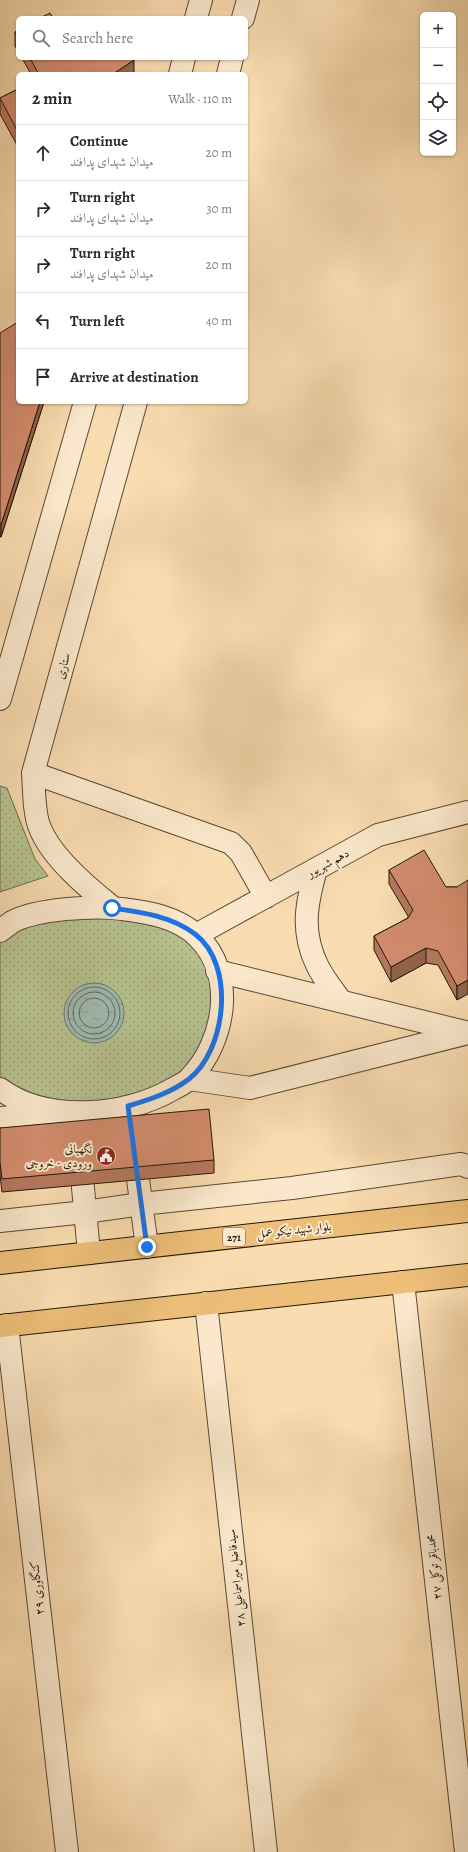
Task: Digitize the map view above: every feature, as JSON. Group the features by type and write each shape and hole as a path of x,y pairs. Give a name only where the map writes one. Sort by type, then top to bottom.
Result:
{"main road":[{"name":"بلوار شهید نیکو عمل","path":"0,1263 468,1211"},
{"path":"4,1325 468,1275"}],"street":[{"path":"197,16 201,0"},
{"path":"244,16 248,0"},
{"path":"180,72 184,60"},
{"path":"228,72 232,60"},
{"path":"0,699 85,404"},
{"name":"ستاری","path":"112,908 88,888 68,867 51,847 39,827 33,772 135,404"},
{"path":"33,772 231,843 241,854 266,897"},
{"name":"دهم شهریور","path":"196,935 378,834 468,812"},
{"path":"316,869 309,894 306,929 317,966 341,1001"},
{"path":"0,931 12,922 32,915 73,909 112,908 154,914 182,925 196,935 208,948 218,971 222,1014 219,1028 205,1061 189,1079 165,1093 76,1122 0,1118"},
{"path":"218,971 468,1033"},
{"path":"189,1079 250,1088 468,1033"},
{"path":"0,1089 76,1122"},
{"path":"128,1106 147,1247"},
{"path":"76,1122 89,1253"},
{"path":"0,1221 292,1188 461,1164 468,1167"},
{"name":"محمدباقر توکلی ۲۷","path":"403,1282 466,1852"},
{"name":"سیدفاضل میراسماعیلی ۲۸","path":"206,1303 266,1852"},
{"name":"کنگاوری ۲۹","path":"4,1325 67,1852"}],"green space":[{"path":"0,786 7,788 35,859 48,876 0,892"},
{"path":"73,909 182,925 221,993 189,1079 98,1111 0,1089 0,931"}],"water":[{"path":"94,983 111,988 119,996 124,1013 119,1030 111,1038 94,1043 77,1038 69,1030 64,1013 69,996 77,988"}],"building":[{"path":"50,13 52,16 44,16"},
{"path":"31,60 134,60 116,72 37,72"},
{"path":"16,90 16,128 0,98"},
{"path":"16,323 16,404 39,404 1,525 0,524 0,333"},
{"path":"424,850 446,887 457,887 468,880 468,980 457,986 438,951 426,948 391,967 374,936 408,918 413,910 389,870"},
{"name":"نگهبانی ورودی - خروجی","path":"209,1109 214,1160 2,1179 0,1162 0,1128"}],"place":[{"name":"نگهبانی ورودی - خروجی","path":"106,1156"}],"route":[{"path":"112,908 154,914 182,925 196,935 208,948 218,971 221,993 222,1014 219,1028 215,1042 205,1061 189,1079 165,1093 128,1106 147,1247"}]}
